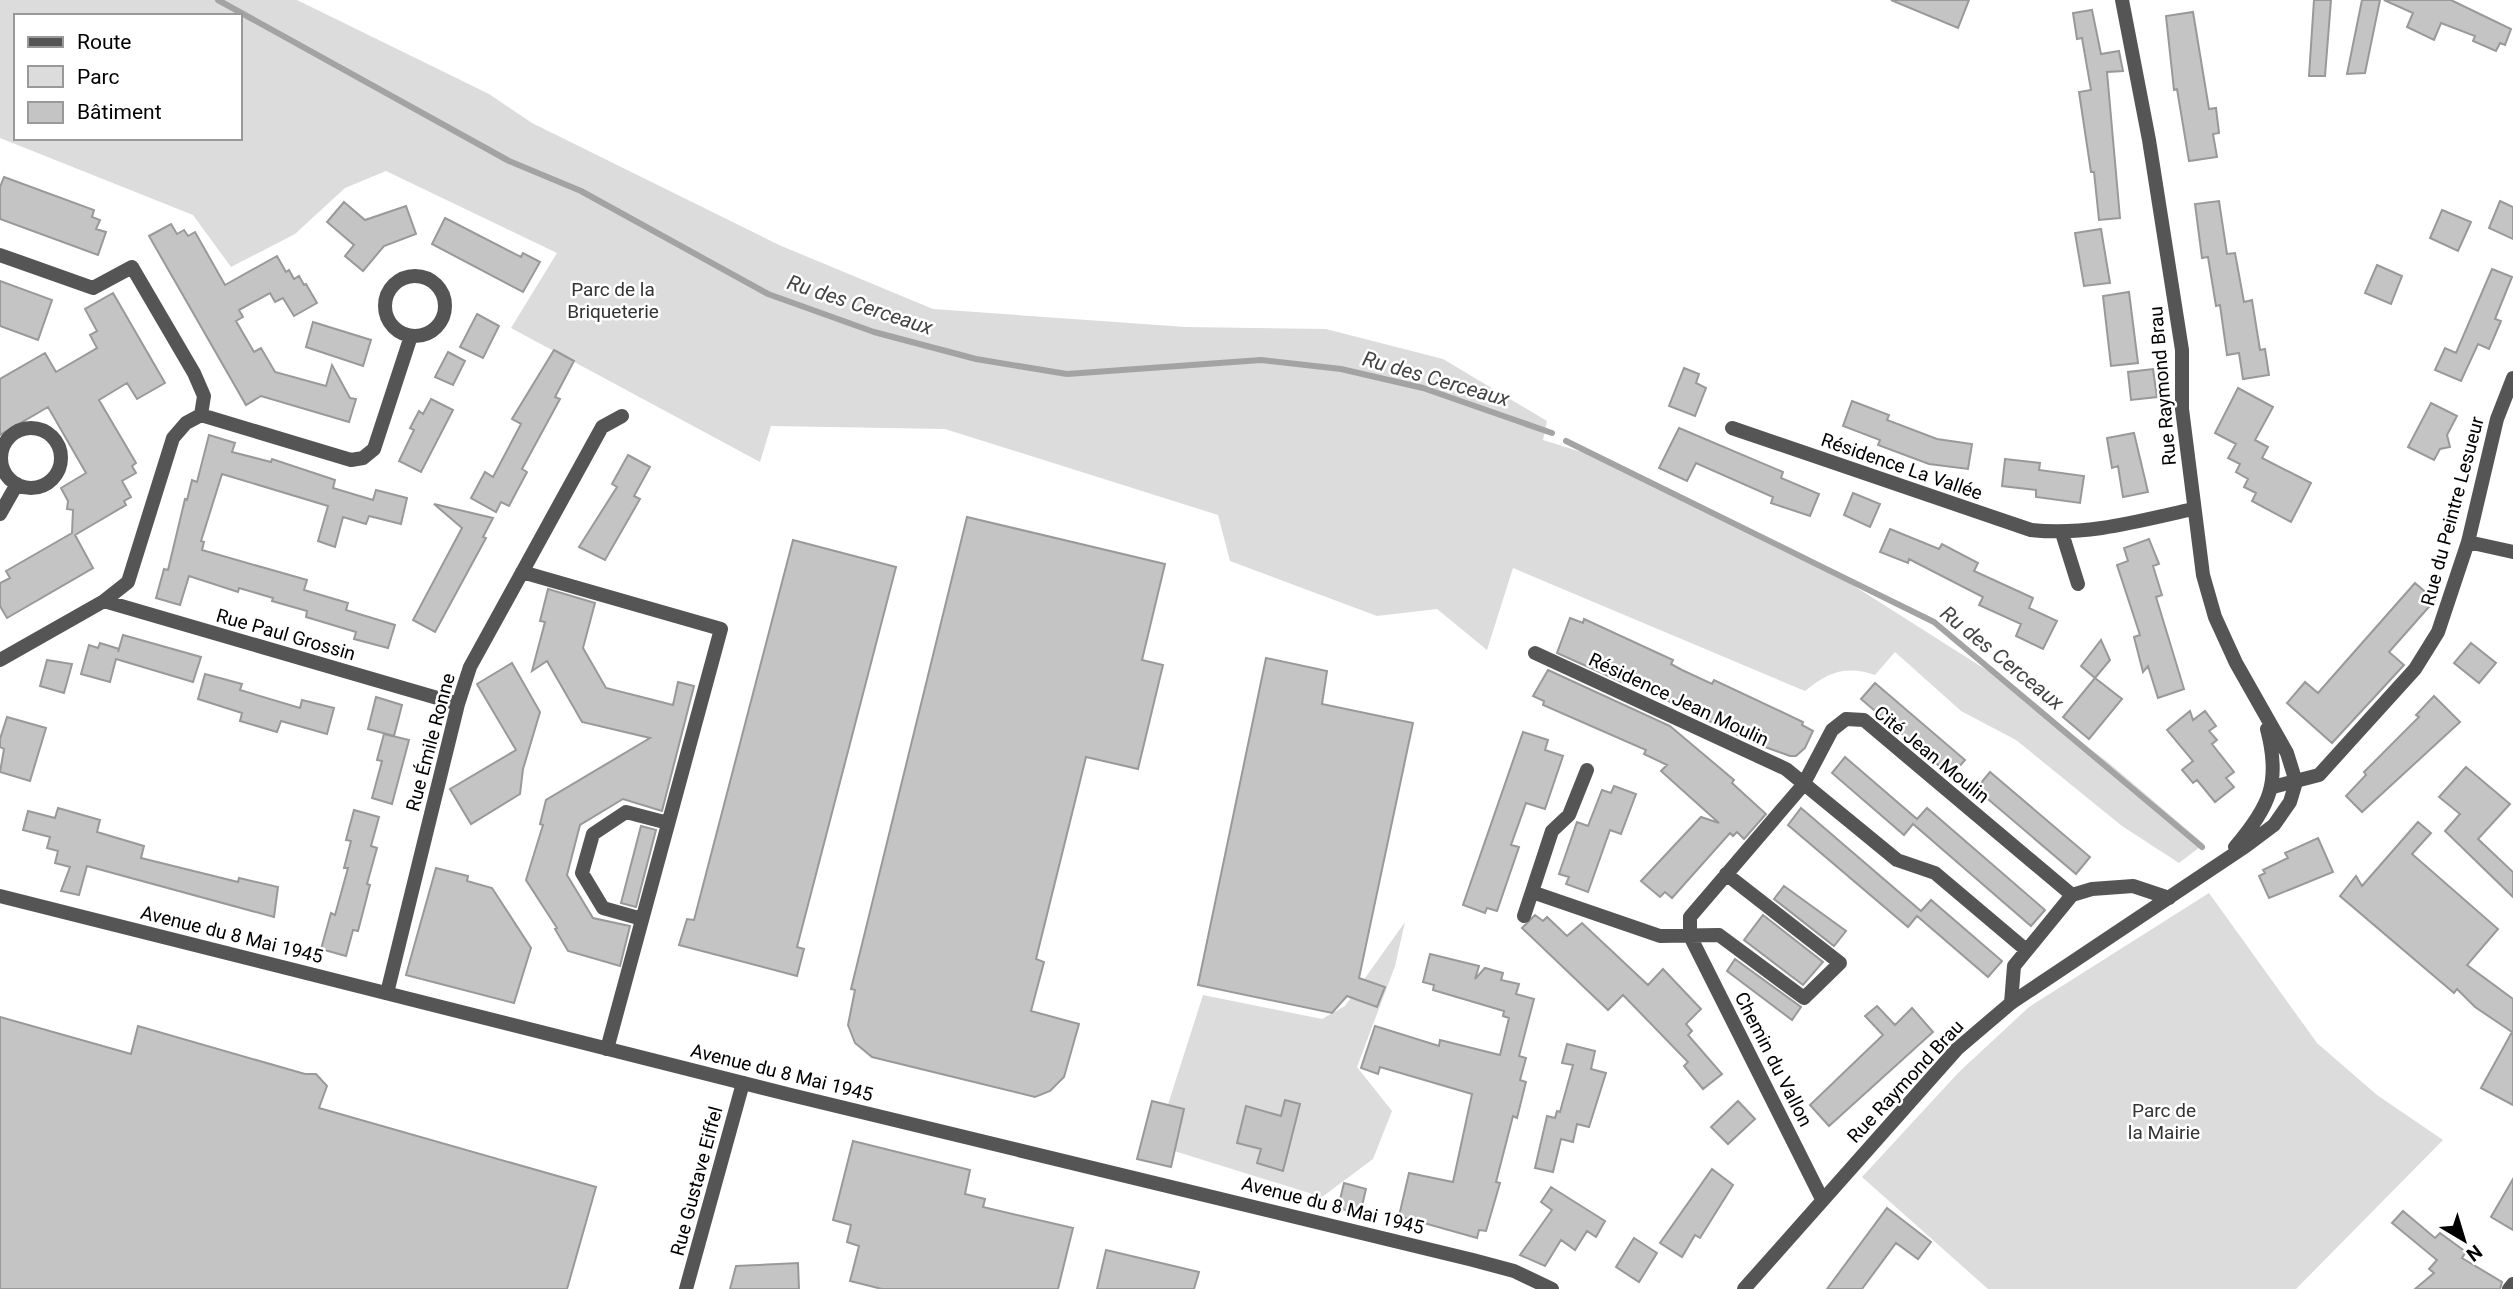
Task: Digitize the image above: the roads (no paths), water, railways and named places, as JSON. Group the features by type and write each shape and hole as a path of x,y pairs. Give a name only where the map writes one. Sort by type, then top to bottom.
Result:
{"street":[{"name":"Rue Raymond Brau","path":"1744,1289 1957,1049 2011,1003 2274,825 2290,802 2297,782 2287,753 2264,717 2215,617 2203,575 2182,408 2182,350 2150,140 2122,0"},
{"path":"0,255 93,288 132,267 194,373 204,396 201,415"},
{"path":"420,276 438,285 445,304 439,324 422,335 411,336 394,328 388,320 385,302 388,293 401,279 420,276"},
{"path":"0,660 104,601 128,582 173,438 186,423 201,415 351,460 363,458 374,449 411,336"},
{"name":"Rue du Peintre Lesueur","path":"2273,787 2319,775 2414,669 2438,632 2468,542 2497,419 2513,378"},
{"name":"Rue Émile Ronne","path":"387,993 458,704 470,667 602,427 622,416"},
{"name":"Résidence La Vallée","path":"1732,428 2031,530 2062,533 2095,530 2193,509"},
{"path":"23,429 43,430 57,442 61,451 58,470 53,478 36,487 17,484 9,478 2,460 7,441 23,429"},
{"path":"0,514 17,484"},
{"path":"2062,533 2078,584"},
{"path":"2468,542 2513,552"},
{"path":"522,572 720,629 607,1049"},
{"name":"Rue Paul Grossin","path":"104,601 458,704"},
{"name":"Résidence Jean Moulin","path":"1535,653 1786,769 1803,785"},
{"name":"Rue Raymond Brau","path":"2225,859 2266,805 2273,787 2274,757 2264,717"},
{"name":"Cité Jean Moulin","path":"1803,785 1832,730 1846,719 1864,720 2072,895"},
{"path":"1524,916 1552,831 1569,815 1587,770"},
{"path":"1690,936 1690,917 1803,785 1898,860 1936,873 2025,949"},
{"path":"642,919 603,908 582,873 593,834 626,812 668,823"},
{"name":"Chemin du Vallon","path":"1532,892 1660,936 1719,935 1804,999 1840,963 1726,874"},
{"path":"2011,1003 2014,966 2025,949 2072,895 2092,889 2133,886 2169,898"},
{"name":"Avenue du 8 Mai 1945","path":"0,896 743,1083 1473,1260 1514,1271 1552,1289"},
{"name":"Chemin du Vallon","path":"1690,936 1822,1199"},
{"name":"Rue Gustave Eiffel","path":"685,1289 743,1083"},
{"path":"2509,1289 2513,1284"}],"waterway":[{"name":"Ru des Cerceaux","path":"218,0 509,161 581,191 768,294 874,332 976,359 1067,374 1261,360 1341,369 1423,388 1552,433"},
{"name":"Ru des Cerceaux","path":"1566,441 1934,622 2202,847"}],"park label":[{"name":"Parc de la Briqueterie","path":"613,300"},
{"name":"Parc de la Mairie","path":"2164,1121"}]}
